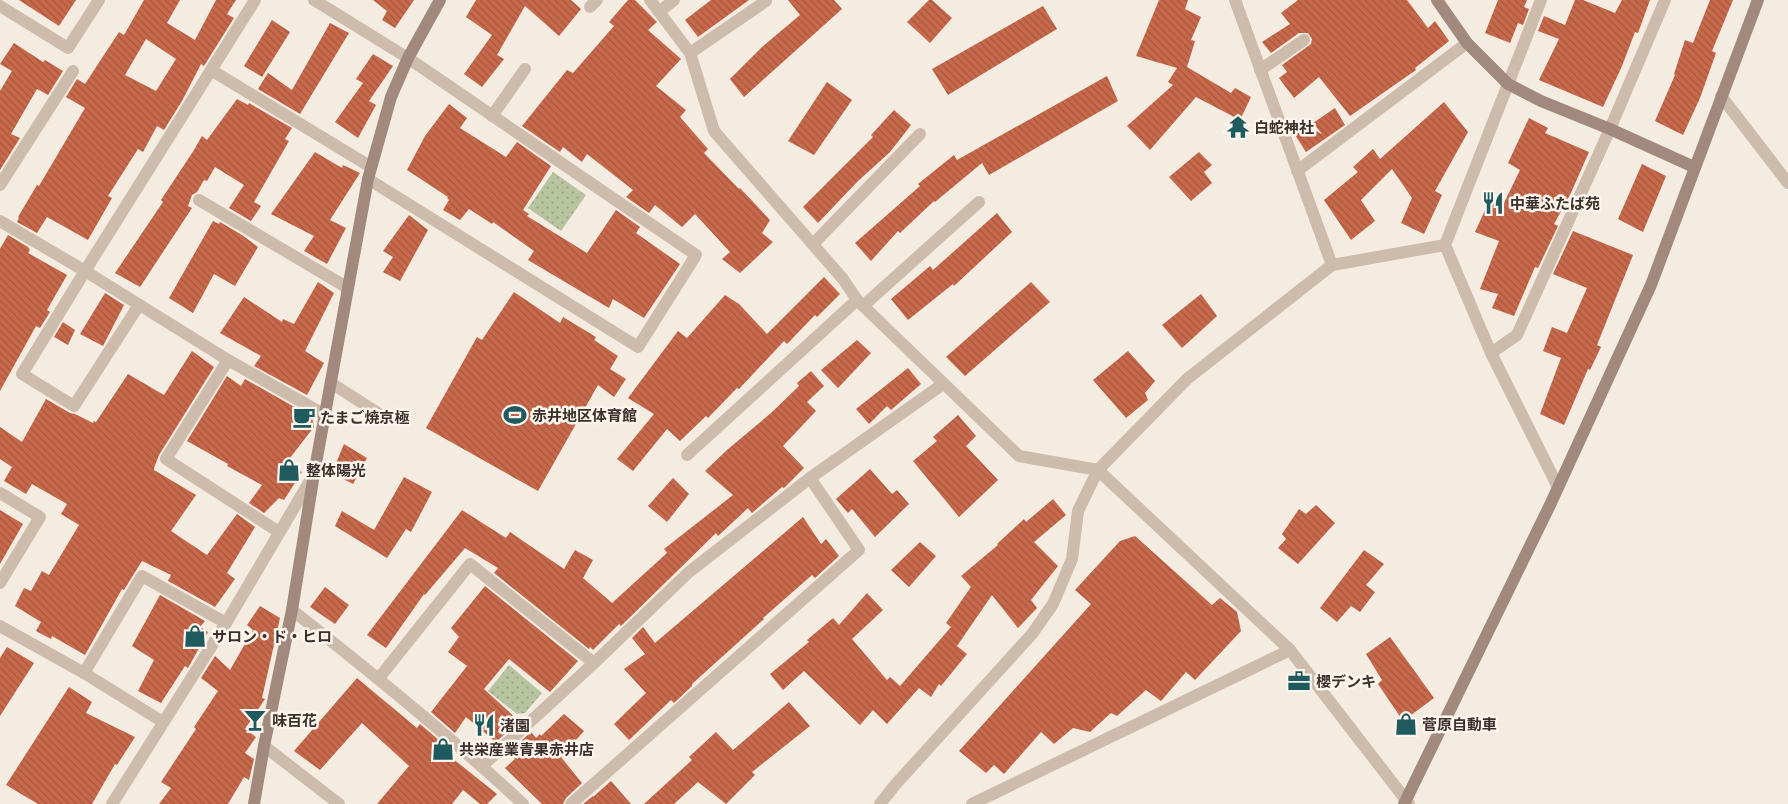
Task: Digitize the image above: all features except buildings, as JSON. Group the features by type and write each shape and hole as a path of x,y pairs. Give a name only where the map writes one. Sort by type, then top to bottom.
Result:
{"street":[{"path":"0,6 68,48 99,0"},
{"path":"139,305 74,406 22,374 255,0"},
{"path":"314,0 408,58 696,255 638,347 368,180"},
{"path":"254,804 292,610 314,474 371,167 390,97 408,58 440,0"},
{"path":"650,0 690,53 714,131 843,279 860,303 1019,456 1098,470 1290,650 1406,803 1558,487 1651,285 1758,0"},
{"path":"659,12 674,0"},
{"path":"1235,0 1332,265"},
{"path":"1437,0 1467,43 1508,84 1541,101 1694,167"},
{"path":"1541,0 1446,244 1491,354 1558,487"},
{"path":"1491,354 1517,335 1610,130 1665,0"},
{"path":"690,53 766,1"},
{"path":"1260,70 1304,40"},
{"path":"1298,171 1467,43"},
{"path":"492,116 525,69"},
{"path":"211,70 371,167"},
{"path":"0,185 73,71"},
{"path":"1721,96 1788,183"},
{"path":"813,244 920,134"},
{"path":"199,200 348,288"},
{"path":"686,455 979,202"},
{"path":"0,221 85,271 228,360 325,415"},
{"path":"880,804 1032,634 1053,604 1072,559 1078,511 1098,470 1187,379 1332,265 1446,244"},
{"path":"228,360 166,458 279,532"},
{"path":"331,383 384,417"},
{"path":"482,766 689,572 810,478 943,384"},
{"path":"112,804 226,623 314,474"},
{"path":"571,804 859,550 810,478"},
{"path":"0,492 40,517 0,583"},
{"path":"379,678 470,564 594,663"},
{"path":"84,673 142,576 226,623"},
{"path":"292,610 379,678 482,766 523,804"},
{"path":"0,626 84,673 163,722"},
{"path":"972,804 997,799 1290,650"},
{"path":"264,746 339,804"}],"green space":[{"path":"553,172 586,195 561,231 528,208"},
{"path":"509,665 542,693 525,713 517,714 488,691"}],"place":[{"name":"白蛇神社","path":"1238,127"},
{"name":"中華ふたば苑","path":"1493,203"},
{"name":"赤井地区体育館","path":"515,415"},
{"name":"たまご焼京極","path":"304,417"},
{"name":"整体陽光","path":"289,470"},
{"name":"サロン・ド・ヒロ","path":"195,636"},
{"name":"櫻デンキ","path":"1299,681"},
{"name":"味百花","path":"255,720"},
{"name":"菅原自動車","path":"1406,724"},
{"name":"渚園","path":"484,725"},
{"name":"共栄産業青果赤井店","path":"443,749"}]}
